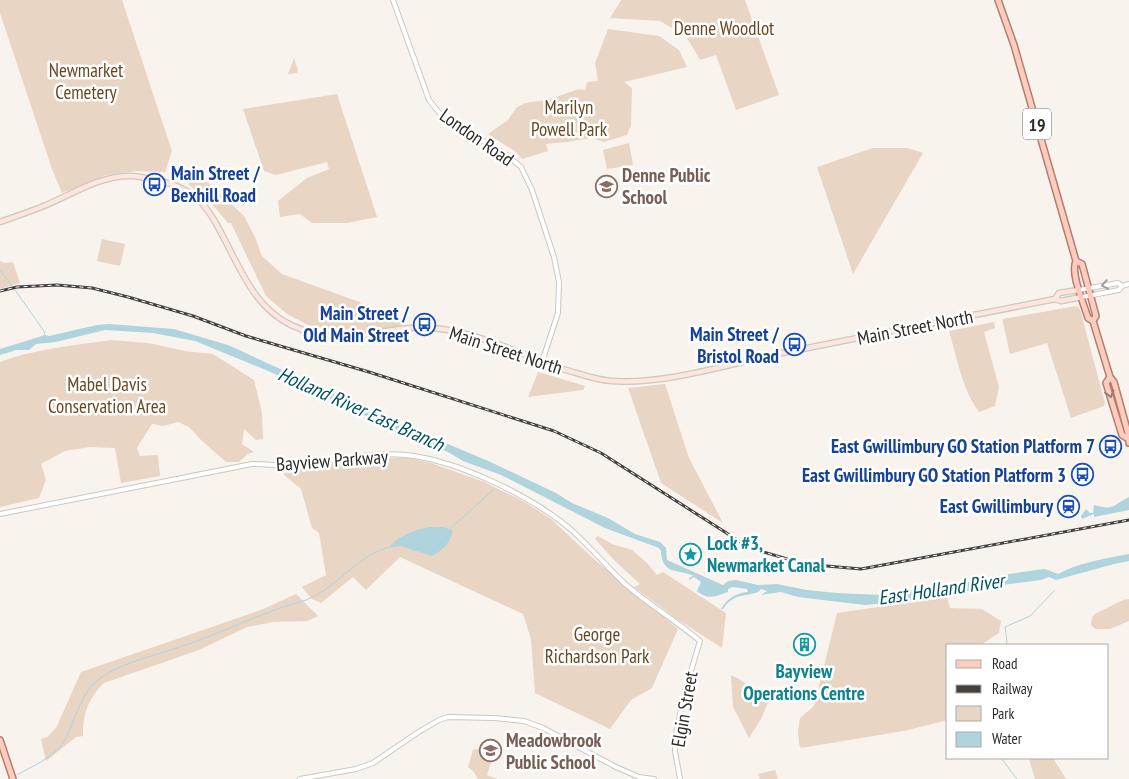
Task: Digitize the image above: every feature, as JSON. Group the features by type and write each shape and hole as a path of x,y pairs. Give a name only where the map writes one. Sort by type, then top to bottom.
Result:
{"main road":[{"name":"19","path":"998,0 1014,45 1076,261 1074,266 1079,290 1088,318 1093,321 1110,376 1114,382 1128,433 1128,441"},
{"name":"Main Street North","path":"0,222 114,177 132,175 168,182 195,197 216,221 249,287 270,310 292,326 334,338 432,328 464,333 542,362 608,381 648,381 1055,298 1061,301 1082,297"},
{"name":"19","path":"1076,261 1082,264 1096,316 1093,321"},
{"name":"Main Street North","path":"1055,298 1059,293 1079,290"},
{"path":"0,740 13,779"}],"street":[{"name":"London Road","path":"393,0 429,100 441,115 459,128 508,156 521,167 532,190 554,257 559,282 558,313 542,362"},
{"path":"1079,290 1118,283 1122,286"},
{"path":"1082,297 1119,290 1122,286 1129,284"},
{"name":"Bayview Parkway","path":"0,514 252,464 292,465 385,454 424,458 438,461 478,476 541,507 569,528 625,583 700,641"},
{"name":"Elgin Street","path":"680,779 676,759 676,738 685,691 700,641"},
{"path":"300,779 373,764 417,732 448,717 524,721 543,728 616,767 639,777 654,779"}],"green space":[{"name":"Newmarket Cemetery","path":"0,0 122,0 172,151 165,172 137,171 106,175 62,193 52,169 0,13"},
{"name":"Denne Woodlot","path":"621,0 745,0 779,95 736,110 716,55 700,60 686,36 660,21 610,18"},
{"name":"Marilyn Powell Park","path":"608,29 659,36 679,50 687,67 624,82 632,88 631,125 627,135 604,142 591,138 546,144 548,151 522,159 516,152 488,134 508,120 516,108 525,103 547,100 579,89 585,90 587,82 598,81 595,63"},
{"path":"294,58 298,70 297,73 288,74"},
{"path":"337,94 377,217 347,223 312,223 300,214 280,217 278,201 307,178 329,169 327,162 276,175 264,171 243,109"},
{"path":"629,143 633,165 607,169 603,150"},
{"path":"873,148 908,148 923,153 853,274 817,167"},
{"path":"194,175 210,184 244,216 262,256 282,274 362,303 371,314 386,319 405,317 406,326 350,334 308,325 287,314 266,296 231,223 228,223 212,204 189,185 189,177"},
{"path":"102,239 125,244 120,266 97,261"},
{"path":"0,261 4,263 13,262 20,283 0,289"},
{"path":"1076,306 1080,309 1105,403 1104,406 1071,418 1047,343 1010,354 1003,319"},
{"path":"994,322 995,328 984,332 999,387 995,406 979,412 964,383 949,331"},
{"name":"Mabel Davis Conservation Area","path":"112,340 148,343 185,351 213,354 254,380 262,413 263,439 256,440 244,429 242,444 254,452 248,454 239,462 226,462 189,427 178,422 163,426 152,424 137,448 140,456 158,455 160,476 121,483 115,448 90,447 65,451 41,464 46,480 39,498 0,507 0,362 41,351"},
{"path":"538,372 585,386 583,390 528,397"},
{"path":"665,384 689,458 723,523 661,483 628,388"},
{"name":"George Richardson Park","path":"365,458 408,458 431,463 484,482 525,502 551,519 595,560 678,629 652,688 631,700 610,729 535,693 531,639 523,614 400,557 366,590 353,577 321,603 312,599 302,587 326,575 319,533 312,528 301,489 283,474 291,470"},
{"path":"598,536 612,544 632,550 657,575 663,572 726,613 722,648 677,619 634,587 640,584 595,539"},
{"path":"296,594 318,616 308,621 273,622 247,627 199,650 104,683 90,700 85,714 83,736 76,737 46,761 41,739 47,737 56,728 81,672 261,610"},
{"path":"947,597 950,608 982,609 1001,621 999,633 982,644 946,644 946,720 904,731 801,748 798,730 800,718 814,706 837,613"},
{"path":"1129,599 1129,621 1110,629 1095,629 1091,625 1092,617 1095,614 1123,600"},
{"path":"731,675 769,700 761,719 749,738 733,707"},
{"path":"483,748 485,751 490,748 491,752 494,752 487,775 498,779 478,779 468,767 473,750"},
{"path":"1029,759 1054,759 1066,779 1035,779"},
{"path":"775,770 778,779 760,779 758,774"}],"water":[{"path":"109,324 174,329 228,345 405,426 486,460 556,493 572,503 608,518 635,534 660,542 666,548 667,560 723,585 728,581 736,580 758,585 777,584 807,590 882,595 952,586 990,577 1036,570 1045,569 1058,574 1083,564 1129,554 1129,561 1056,580 1049,577 1041,580 995,586 919,600 865,605 798,597 781,592 761,595 767,591 761,589 754,594 733,599 721,609 732,597 748,592 747,589 733,587 728,589 728,592 719,595 705,596 697,591 701,582 694,577 689,580 692,575 675,571 664,564 659,548 605,528 501,475 463,461 448,452 266,370 195,341 153,333 105,330 56,342 36,344 29,350 16,350 0,355 0,349 45,335 49,336"},
{"path":"1129,497 1129,510 1094,517 1094,514 1082,519 1081,516 1086,509 1093,513 1094,505 1110,507"},
{"path":"430,527 444,527 453,531 446,546 432,556 401,546 391,547 395,541 404,535"}],"waterway":[{"path":"0,270 12,286"},
{"path":"15,290 45,335"},
{"path":"450,529 494,489"},
{"path":"17,775 48,757 59,748 87,691 100,678 132,662 189,644 268,612 306,600 317,595 369,556 391,547"},
{"path":"409,548 417,550"},
{"path":"1006,644 1005,627 1030,616 1054,591"},
{"path":"1002,759 1017,779"}],"railway":[{"path":"0,291 17,287 57,285 92,288 128,297 193,316 246,336 369,372 554,431 601,453 750,548 804,564 861,569 1129,520"}],"place":[{"name":"Main Street / Bexhill Road","path":"155,184"},
{"name":"Denne Public School","path":"606,186"},
{"name":"Main Street / Old Main Street","path":"425,324"},
{"name":"Main Street / Bristol Road","path":"795,345"},
{"name":"East Gwillimbury GO Station Platform 7","path":"1111,446"},
{"name":"East Gwillimbury GO Station Platform 3","path":"1082,475"},
{"name":"East Gwillimbury","path":"1069,506"},
{"name":"Lock #3, Newmarket Canal","path":"691,554"},
{"name":"Bayview Operations Centre","path":"804,645"},
{"name":"Meadowbrook Public School","path":"490,751"}],"water label":[{"name":"Holland River East Branch","path":"361,409"},
{"name":"East Holland River","path":"941,589"}]}
